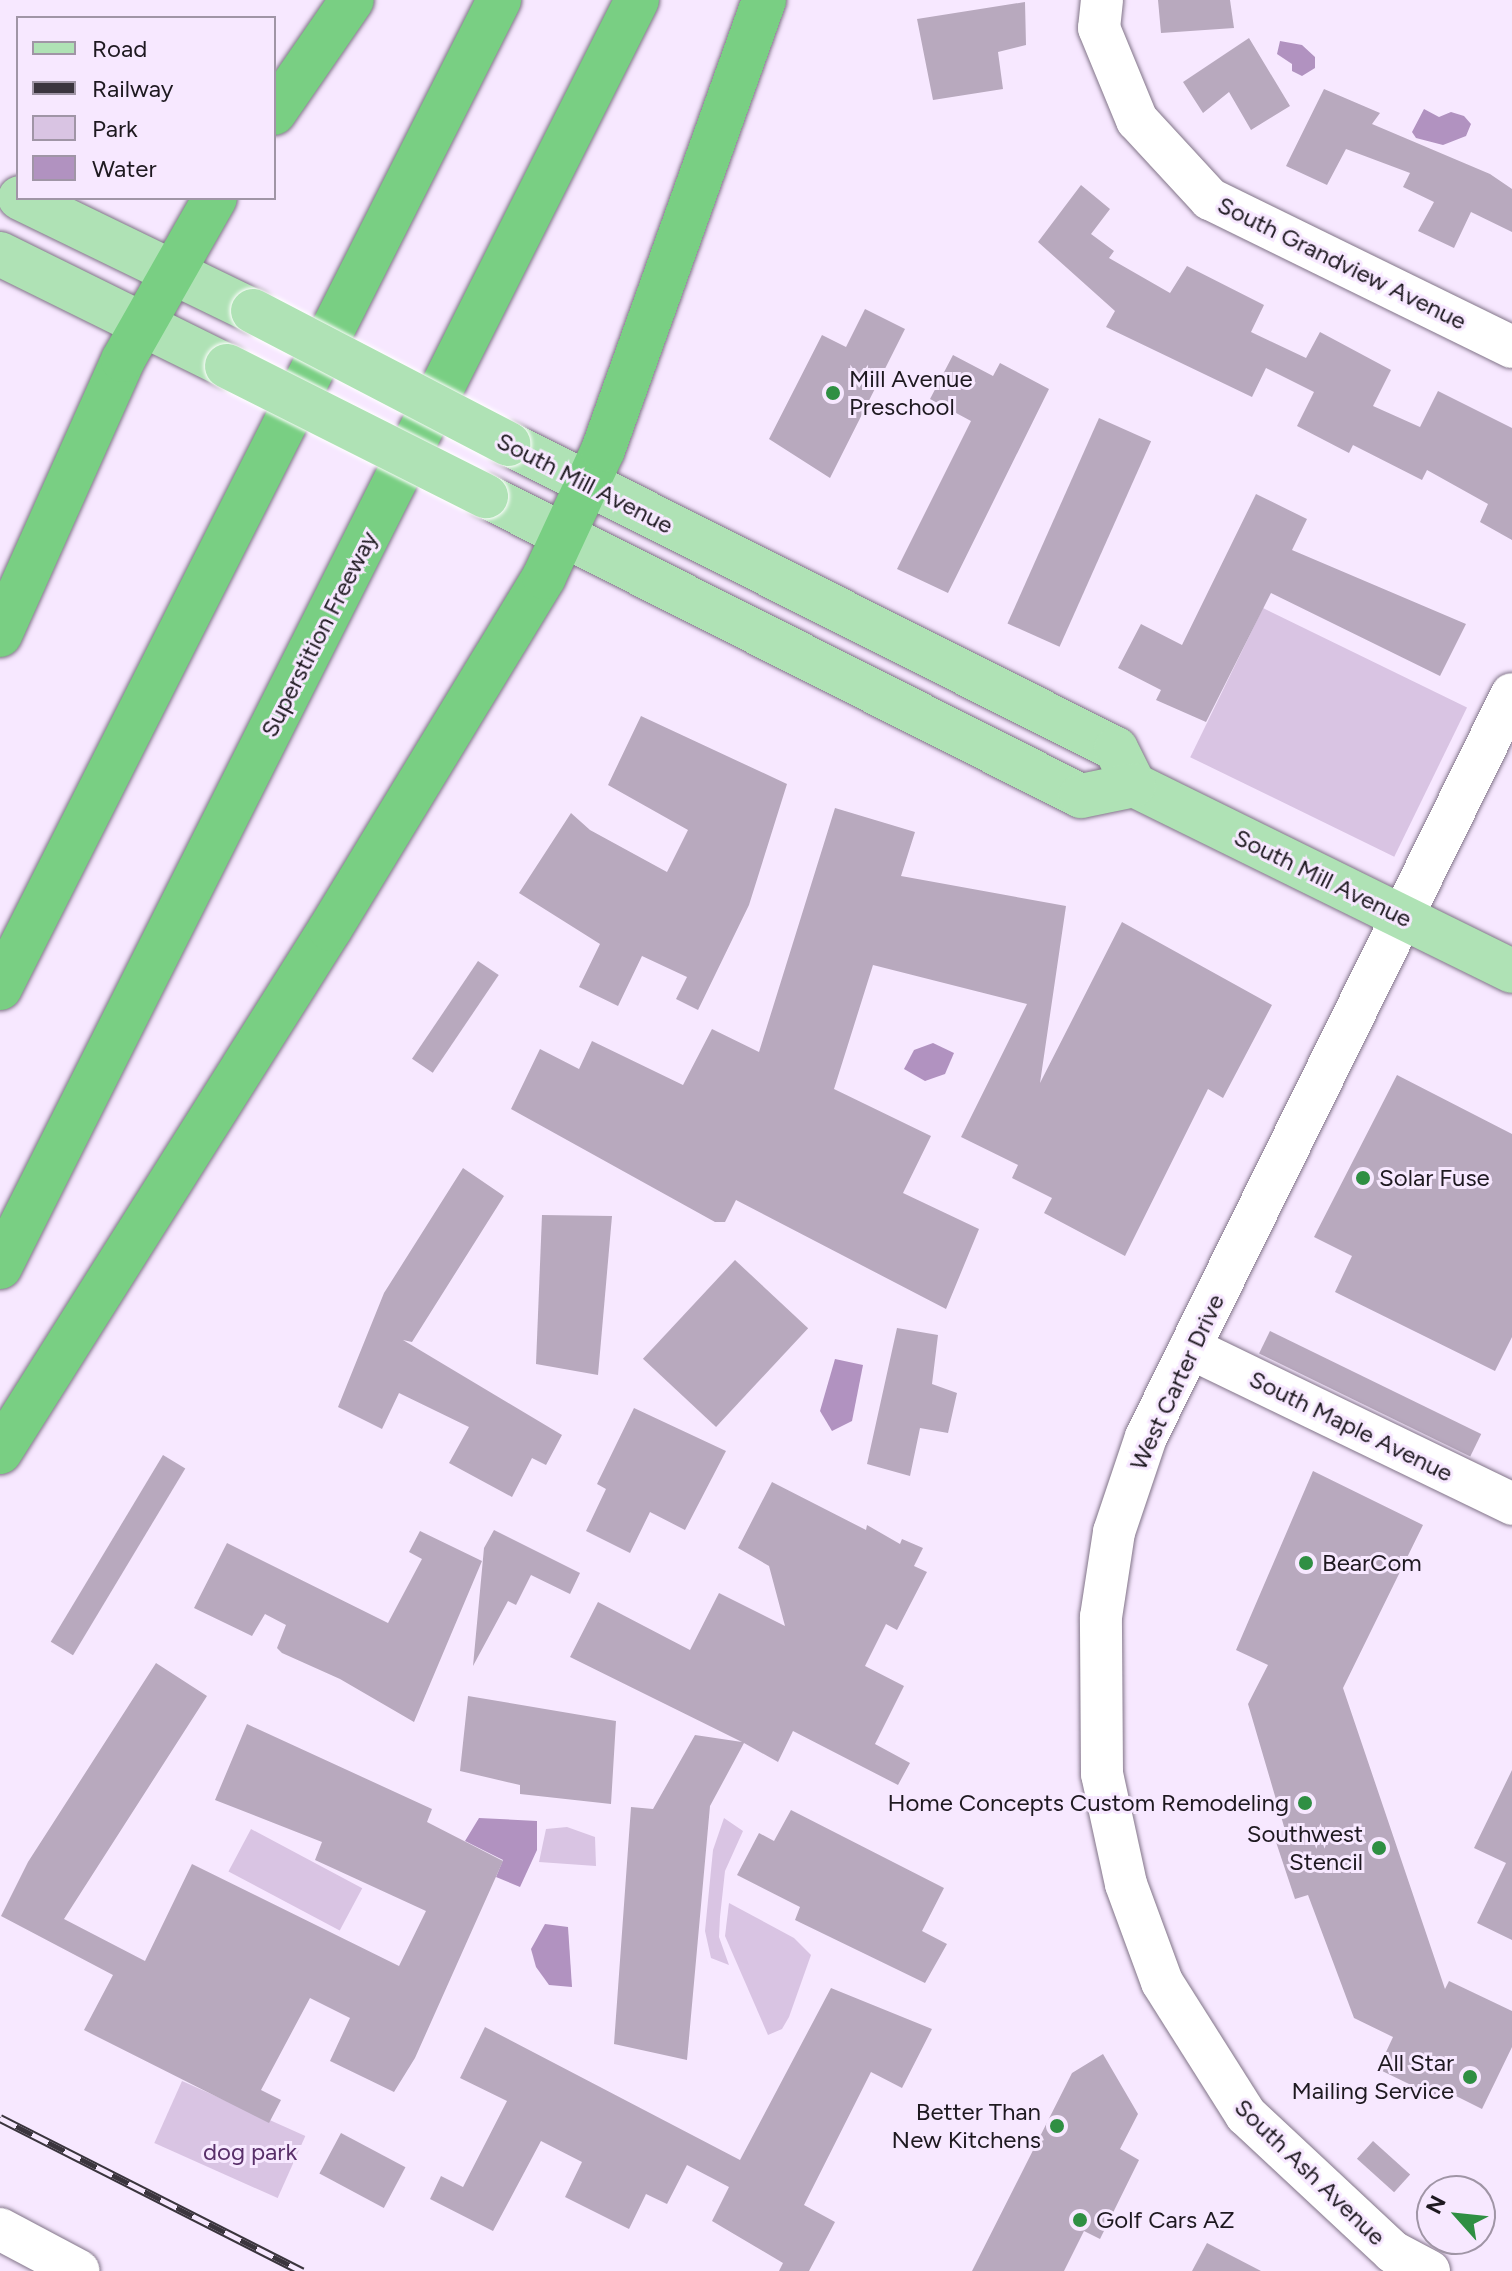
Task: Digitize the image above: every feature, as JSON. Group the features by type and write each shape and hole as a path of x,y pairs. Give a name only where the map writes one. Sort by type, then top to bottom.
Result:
{"highway":[{"path":"276,110 352,0"},
{"path":"0,988 499,0"},
{"name":"Superstition Freeway","path":"0,1267 637,0"},
{"path":"0,1452 330,929 564,536 588,485 764,0"},
{"path":"0,635 142,324 169,270 214,200"}],"main road":[{"name":"South Mill Avenue","path":"23,200 253,311 588,485 1116,749 1134,785 1512,971"},
{"path":"0,254 1081,796 1134,785"}],"street":[{"name":"South Grandview Avenue","path":"1102,0 1099,28 1137,120 1210,199 1512,347"},
{"name":"West Carter Drive","path":"1126,1884 1102,1774 1101,1617 1123,1505 1146,1437 1512,694"},
{"name":"South Maple Avenue","path":"1190,1348 1512,1504"},
{"name":"South Ash Avenue","path":"1126,1884 1162,1982 1229,2094 1360,2223 1393,2252 1429,2271"},
{"path":"0,2229 79,2271"}],"green space":[{"path":"1263,608 1467,708 1394,857 1190,757"},
{"path":"724,1818 743,1831 725,1871 720,1917 719,1937 729,1965 711,1958 705,1931 713,1850"},
{"path":"567,1827 595,1837 596,1866 539,1862 546,1829"},
{"path":"251,1829 362,1888 340,1931 228,1871"},
{"path":"729,1903 794,1938 811,1955 789,2017 782,2029 768,2035 725,1936"},
{"name":"dog park","path":"182,2081 305,2136 278,2198 154,2143"}],"water":[{"path":"1280,41 1302,45 1315,57 1315,68 1302,76 1292,71 1292,64 1277,54"},
{"path":"1424,109 1439,117 1451,112 1464,116 1471,124 1466,136 1443,145 1416,138 1412,132"},
{"path":"933,1043 954,1053 945,1074 925,1081 904,1069 914,1050"},
{"path":"835,1359 863,1365 852,1421 832,1431 820,1411"},
{"path":"479,1818 537,1821 537,1850 520,1887 496,1877 503,1860 465,1841"},
{"path":"545,1924 568,1927 572,1987 549,1985 536,1967 531,1949"}],"building":[{"path":"1158,0 1230,0 1234,28 1161,33"},
{"path":"1025,2 1026,45 998,52 1003,89 933,100 917,19"},
{"path":"1249,38 1290,106 1251,130 1229,92 1203,113 1183,82"},
{"path":"1324,89 1380,113 1372,124 1490,174 1512,189 1512,232 1471,212 1454,248 1418,231 1434,202 1403,187 1410,173 1346,149 1327,185 1286,166"},
{"path":"1081,185 1110,209 1091,234 1114,251 1109,258 1170,293 1187,266 1264,305 1251,332 1306,358 1320,332 1391,370 1373,406 1420,427 1438,391 1512,428 1512,540 1480,522 1488,504 1427,470 1422,480 1353,445 1349,453 1297,426 1314,392 1266,368 1252,397 1106,327 1115,311 1038,242"},
{"name":"Mill Avenue Preschool","path":"865,309 905,329 830,478 769,439 822,335 846,347"},
{"path":"953,355 993,376 1000,363 1049,389 948,593 897,569 971,421 930,399"},
{"path":"1099,418 1151,441 1060,647 1007,624"},
{"path":"1256,494 1307,519 1292,550 1466,624 1440,676 1271,593 1206,722 1156,700 1161,690 1118,668 1141,624 1182,645"},
{"path":"641,716 787,784 749,905 698,1010 676,999 687,977 642,956 618,1006 579,987 600,944 519,893 571,813 590,830 667,872 688,830 608,785"},
{"path":"835,808 915,832 901,876 1066,906 1040,1083 1122,922 1272,1005 1223,1098 1208,1089 1125,1256 1044,1213 1052,1198 1012,1178 1018,1165 961,1137 1027,1004 873,965 834,1089 931,1136 903,1193 979,1229 946,1309 736,1200 725,1222 715,1222 511,1109 540,1049 579,1069 592,1041 683,1085 712,1029 759,1052"},
{"path":"478,961 499,975 433,1073 412,1059"},
{"path":"1397,1075 1512,1134 1512,1337 1495,1371 1335,1292 1352,1256 1314,1237"},
{"path":"463,1168 504,1196 412,1342 403,1340 562,1435 546,1465 532,1458 512,1497 449,1463 469,1427 399,1393 382,1429 338,1407 384,1293"},
{"path":"542,1215 612,1216 598,1375 536,1364"},
{"path":"735,1260 808,1328 716,1427 643,1359"},
{"path":"897,1328 938,1335 932,1384 957,1393 948,1433 920,1428 910,1476 867,1464"},
{"path":"1270,1331 1481,1434 1470,1456 1259,1353"},
{"path":"634,1408 726,1451 685,1530 650,1512 630,1553 586,1531 606,1489 597,1484"},
{"path":"163,1455 185,1468 73,1655 51,1642"},
{"path":"1313,1471 1423,1525 1343,1688 1445,1989 1449,1981 1512,2011 1512,2047 1482,2109 1442,2089 1438,2098 1378,2069 1393,2037 1354,2018 1308,1895 1295,1899 1273,1833 1285,1830 1248,1704 1268,1665 1236,1650"},
{"path":"772,1482 866,1530 867,1525 900,1544 902,1539 923,1548 914,1566 927,1572 897,1630 886,1624 865,1666 904,1686 875,1744 910,1763 898,1785 793,1731 778,1762 744,1743 710,1806 687,2060 614,2044 631,1807 653,1809 695,1735 742,1742 570,1657 598,1602 690,1650 719,1593 785,1626 769,1566 738,1548"},
{"path":"494,1530 580,1573 570,1594 531,1575 516,1605 508,1601 473,1666 484,1548"},
{"path":"420,1531 482,1561 414,1722 340,1679 282,1653 277,1648 286,1625 265,1614 252,1636 194,1608 227,1543 388,1623 422,1559 409,1552"},
{"path":"156,1663 207,1696 64,1919 145,1961 192,1864 399,1966 426,1911 315,1860 322,1842 215,1800 247,1724 432,1809 427,1822 503,1861 415,2058 394,2092 330,2061 350,2018 310,1998 261,2090 281,2100 269,2123 84,2030 113,1975 1,1916 28,1862"},
{"path":"468,1696 616,1721 611,1804 520,1794 520,1785 460,1771"},
{"path":"1512,1770 1512,1940 1477,1923 1506,1863 1474,1848"},
{"path":"791,1810 944,1888 922,1931 947,1944 925,1983 795,1920 800,1907 737,1875 759,1833 774,1841"},
{"path":"831,1988 932,2029 902,2088 871,2072 804,2205 835,2222 809,2271 779,2271 783,2263 712,2221 729,2187 687,2165 667,2204 646,2194 629,2229 565,2197 582,2162 541,2141 493,2231 430,2199 441,2176 463,2187 507,2101 460,2078 485,2027 740,2160"},
{"path":"1103,2054 1138,2114 1120,2149 1139,2160 1100,2239 1084,2231 1064,2271 972,2271 1072,2073"},
{"path":"341,2133 405,2167 384,2208 319,2174"},
{"path":"1373,2141 1410,2174 1394,2192 1357,2159"},
{"path":"1207,2243 1261,2271 1192,2271"}],"railway":[{"path":"0,2118 302,2271"}],"place":[{"name":"Mill Avenue Preschool","path":"833,393"},
{"name":"Solar Fuse","path":"1363,1178"},
{"name":"BearCom","path":"1306,1563"},
{"name":"Home Concepts Custom Remodeling","path":"1305,1803"},
{"name":"Southwest Stencil","path":"1379,1848"},
{"name":"All Star Mailing Service","path":"1470,2077"},
{"name":"Better Than New Kitchens","path":"1057,2126"},
{"name":"Golf Cars AZ","path":"1080,2220"}]}
